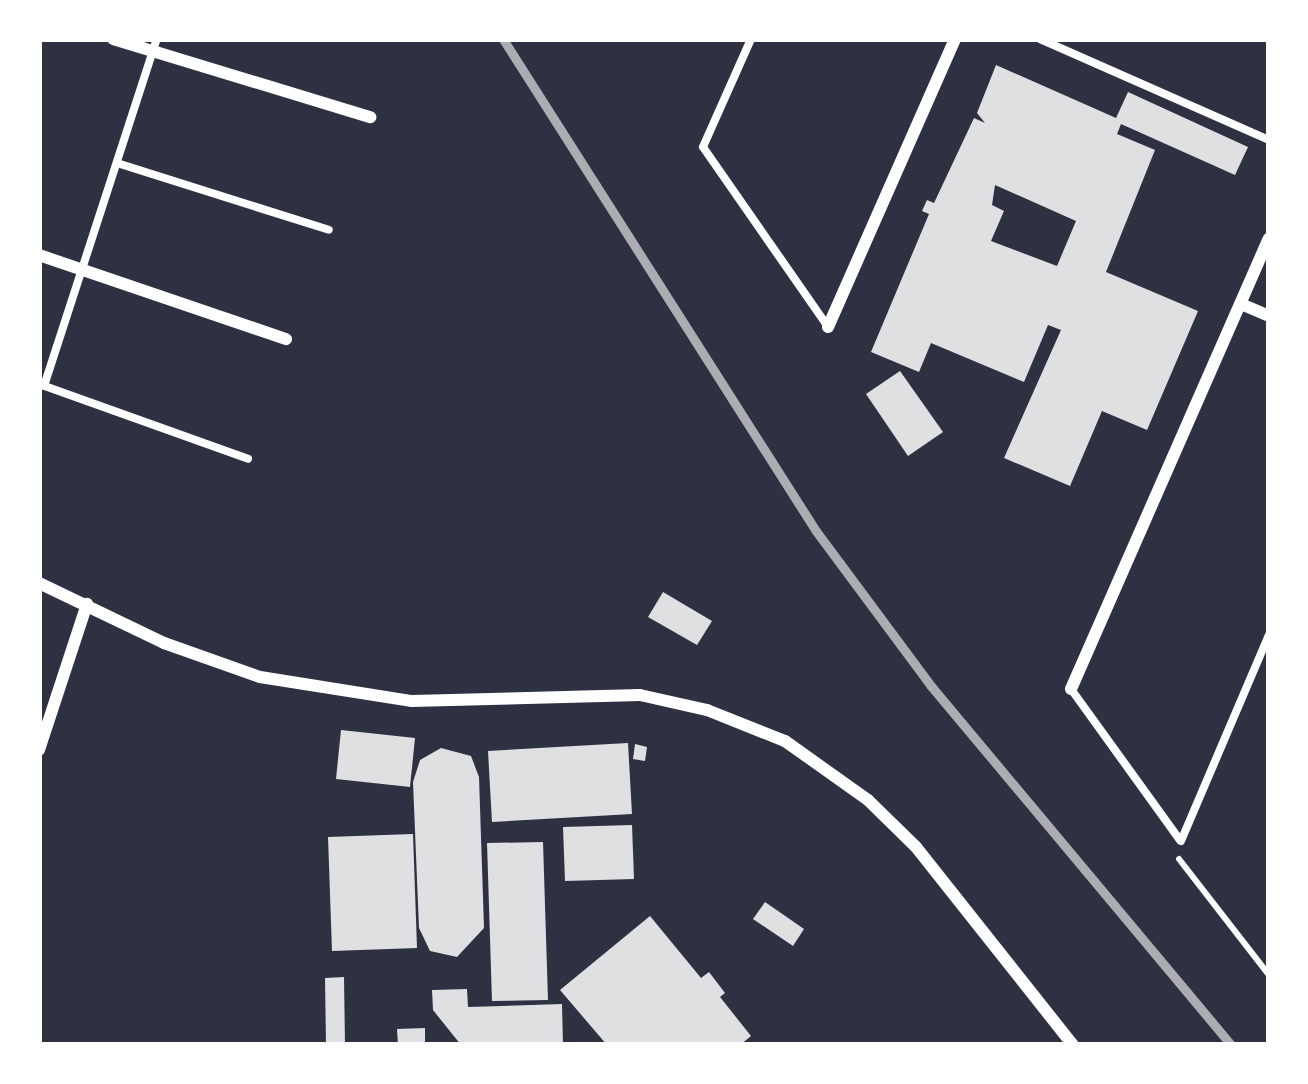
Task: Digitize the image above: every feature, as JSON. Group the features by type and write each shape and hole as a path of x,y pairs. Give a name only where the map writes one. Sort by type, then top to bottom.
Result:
{"street":[{"path":"113,39 155,45 370,117"},
{"path":"828,327 955,39"},
{"path":"1071,688 1269,238"},
{"path":"39,255 286,339"},
{"path":"1241,304 1269,316"},
{"path":"39,583 211,663 312,688 412,701 640,695 765,732 821,764 916,847 1073,1045"},
{"path":"39,750 87,604"}],"lane":[{"path":"752,39 703,147 828,327"},
{"path":"1040,39 1269,140"},
{"path":"155,45 42,385 248,459"},
{"path":"117,163 329,230"},
{"path":"1181,841 1269,635"},
{"path":"1071,688 1181,841"}],"path":[{"path":"1181,841 1176,856 1269,975"}],"building":[{"path":"996,65 1116,118 1128,92 1248,147 1235,175 1121,124 1117,134 1155,150 1106,272 1198,311 1147,430 1102,411 1070,486 1004,458 1061,330 1048,325 1024,382 931,343 919,372 871,352 929,214 922,211 927,200 934,203 974,118 985,123 977,113","holes":["995,185 1076,221 1057,266 991,241 1004,211 992,205"]},
{"path":"900,371 943,432 908,456 866,394"},
{"path":"663,592 712,621 697,645 648,617"},
{"path":"341,730 415,738 410,787 336,779"},
{"path":"628,743 632,814 492,822 488,751"},
{"path":"635,744 647,747 645,761 633,759"},
{"path":"441,748 471,756 479,777 484,928 457,957 430,951 419,928 413,782 420,760"},
{"path":"632,825 634,879 565,881 563,827"},
{"path":"413,834 417,948 332,951 328,837"},
{"path":"543,842 548,1000 492,1001 487,843"},
{"path":"765,902 804,929 793,946 753,919"},
{"path":"650,916 701,978 709,972 725,993 720,997 751,1036 740,1045 607,1045 560,990"},
{"path":"344,977 345,1045 326,1045 325,978"},
{"path":"467,989 468,1007 562,1004 563,1045 461,1045 433,1010 432,990"},
{"path":"425,1028 425,1045 398,1045 397,1029"}],"railway":[{"path":"503,39 816,531 931,686 1231,1045"}]}
